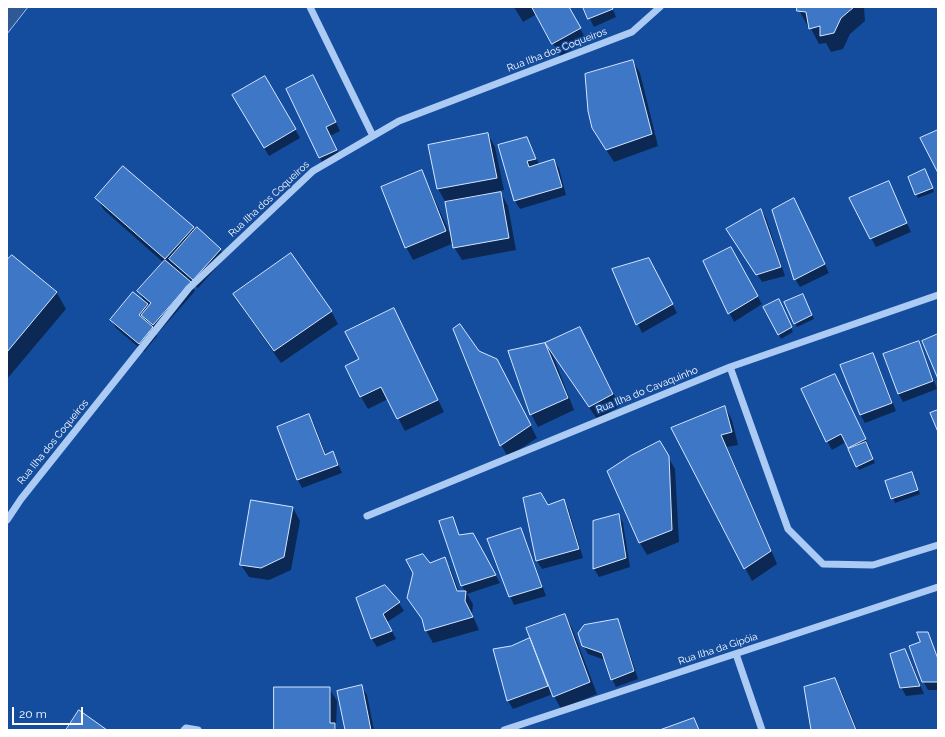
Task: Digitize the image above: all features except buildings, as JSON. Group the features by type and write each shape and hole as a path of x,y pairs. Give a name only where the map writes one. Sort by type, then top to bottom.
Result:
{"street":[{"path":"310,7 373,136"},
{"name":"Rua Ilha dos Coqueiros","path":"7,520 21,499 189,288 313,171 399,121 632,32 660,7"},
{"name":"Rua Ilha do Cavaquinho","path":"367,516 730,367 938,295"},
{"path":"730,367 788,529 823,564 873,565 938,545"},
{"name":"Rua Ilha da Gipóia","path":"504,730 938,587"},
{"path":"736,654 762,730"},
{"path":"184,730 186,728 198,730"}],"water":[{"path":"7,7 28,7 7,34"}]}
